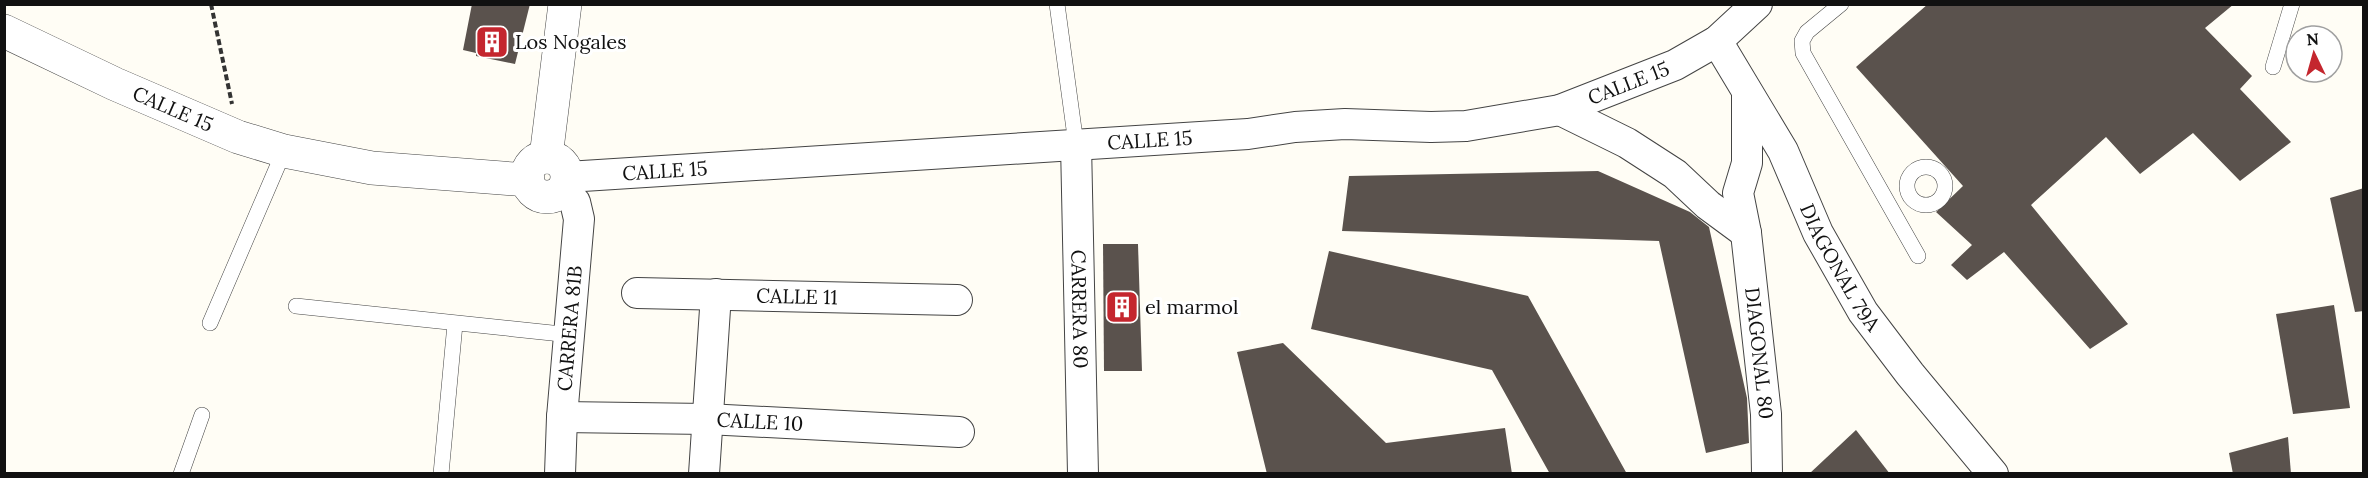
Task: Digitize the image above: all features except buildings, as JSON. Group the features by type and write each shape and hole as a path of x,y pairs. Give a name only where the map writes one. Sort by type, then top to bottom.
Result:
{"street":[{"path":"551,176 565,4"},
{"name":"CALLE 15","path":"4,31 116,84 238,137 284,151 372,168 551,176 1248,134 1295,127 1345,124 1466,126 1560,110 1676,65 1717,41 1757,4"},
{"name":"DIAGONAL 79A","path":"1717,41 1783,151 1818,232 1863,312 1910,374 1993,474"},
{"name":"DIAGONAL 80","path":"1747,91 1747,163 1738,193 1746,233 1766,414 1767,474"},
{"path":"1560,110 1628,143 1675,174 1708,205 1746,233"},
{"name":"CARRERA 80","path":"1076,144 1083,474"},
{"path":"1747,163 1783,151"},
{"name":"CARRERA 81B","path":"551,176 575,202 579,219 571,336 562,417 560,474"},
{"name":"CALLE 11","path":"637,293 957,300"},
{"path":"704,474 716,294"},
{"name":"CALLE 10","path":"562,417 707,419 959,432"}],"lane":[{"path":"1057,4 1076,144"},
{"path":"1841,4 1807,32 1802,41 1803,52 1918,256"},
{"path":"2273,67 2292,4"},
{"path":"210,323 284,151"},
{"path":"1887,200 1907,190"},
{"path":"296,306 571,336"},
{"path":"441,474 455,324"},
{"path":"180,474 202,415"}],"path":[{"path":"212,4 238,137"}],"place":[{"name":"Los Nogales","path":"492,42"},
{"name":"el marmol","path":"1122,307"}]}
